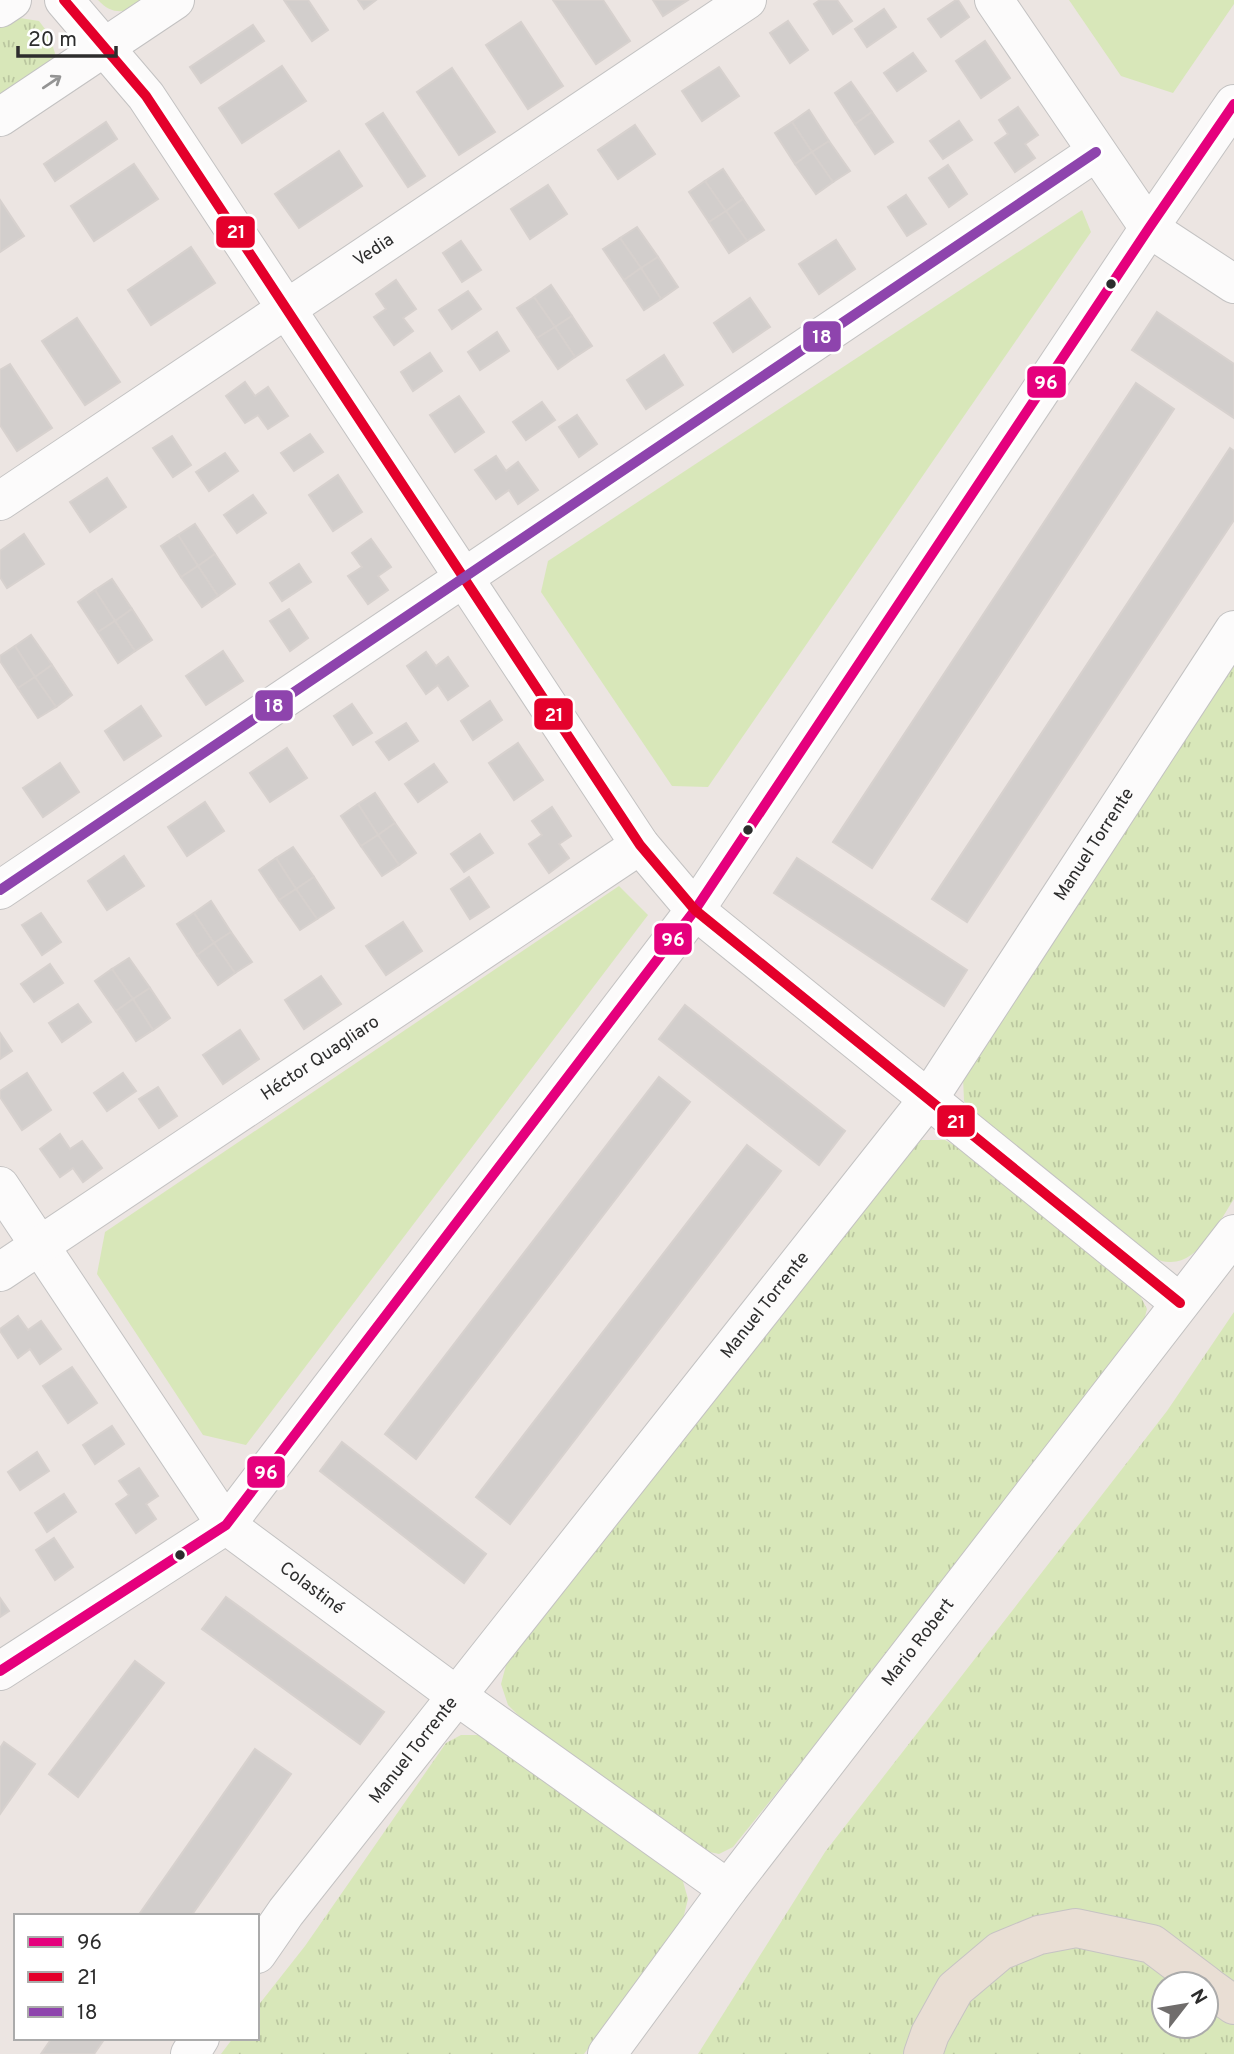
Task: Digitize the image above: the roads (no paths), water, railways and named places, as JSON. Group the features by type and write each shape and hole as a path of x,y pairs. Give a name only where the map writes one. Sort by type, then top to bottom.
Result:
{"main road":[{"path":"923,2054 930,2034 955,1990 1000,1951 1039,1935 1076,1928 1152,1944 1187,1970"}],"street":[{"path":"0,8 12,0"},
{"path":"64,0 146,96 640,845 695,910 1180,1303"},
{"path":"0,117 175,0"},
{"name":"Vedia","path":"0,501 747,0"},
{"path":"994,0 1149,228 1234,284"},
{"path":"0,1671 226,1525 695,910 1234,104"},
{"path":"0,890 1096,152"},
{"name":"Manuel Torrente","path":"259,1951 286,1912 929,1098 1234,630"},
{"name":"Héctor Quagliaro","path":"0,1272 640,845"},
{"name":"Colastiné","path":"0,1186 226,1525 457,1696 728,1889"},
{"name":"Mario Robert","path":"607,2054 728,1889 1234,1234"}]}
